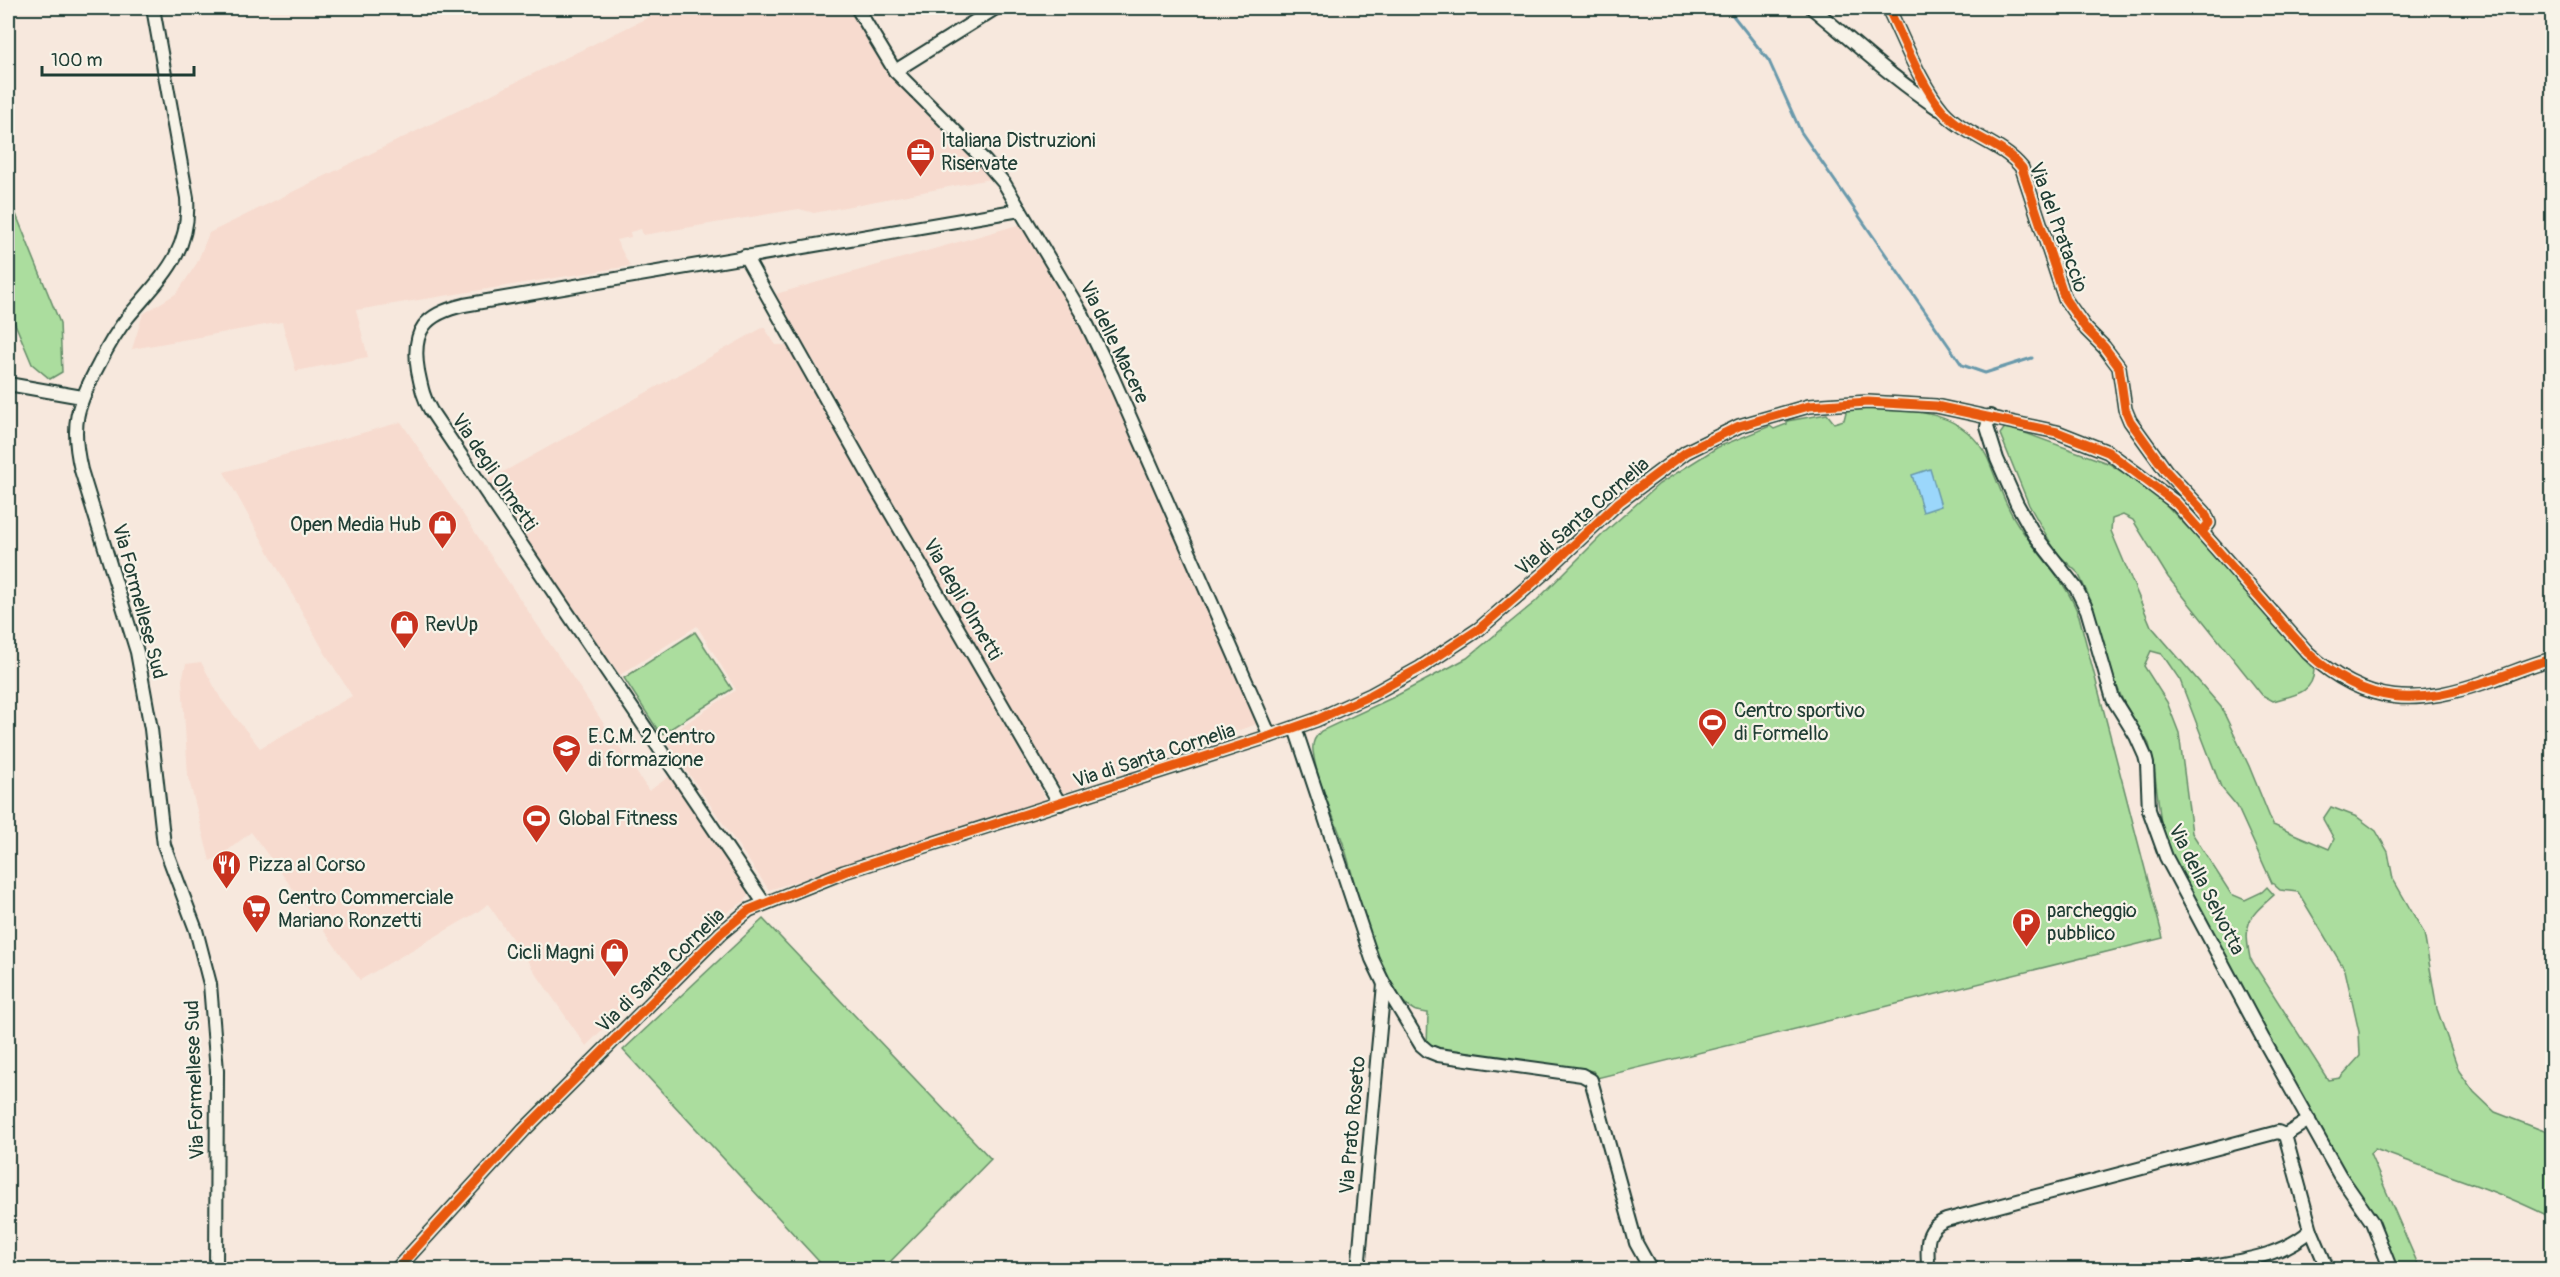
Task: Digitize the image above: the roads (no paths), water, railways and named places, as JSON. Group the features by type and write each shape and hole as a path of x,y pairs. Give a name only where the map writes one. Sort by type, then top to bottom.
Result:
{"street":[{"name":"Via Formellese Sud","path":"153,8 187,198 188,220 185,236 169,268 122,325 82,397 76,429 78,456 134,639 150,729 164,845 196,930 210,984 217,1071 216,1269"},
{"name":"Via delle Macere","path":"857,8 895,71 992,168 1082,314 1102,354 1270,736"},
{"path":"895,71 996,8"},
{"path":"1812,8 1866,56 1911,91 1943,111"},
{"name":"Via del Prataccio","path":"1888,8 1928,87 1943,111 1962,126 2008,153 2022,168 2064,299 2086,329 2113,358 2122,379 2125,409 2130,421 2166,471 2205,513 2209,523 2202,532"},
{"name":"Via degli Olmetti","path":"764,903 433,415 422,390 416,353 421,329 430,318 444,310 1020,210"},
{"name":"Via degli Olmetti","path":"745,256 863,466 1060,804"},
{"path":"8,384 82,397"},
{"name":"Via di Santa Cornelia","path":"396,1269 524,1130 721,933 749,910 844,872 1295,728 1379,690 1462,642 1521,593 1644,482 1686,452 1721,434 1775,414 1834,403 1916,404 1990,416 2071,436 2108,452 2176,502 2202,532"},
{"name":"Via della Selvotta","path":"1990,416 1987,427 2017,504 2034,534 2076,588 2087,610 2113,699 2136,736 2145,756 2149,810 2166,857 2263,1039 2340,1176 2372,1222 2391,1269"},
{"path":"2202,532 2308,653 2332,673 2371,693 2396,698 2436,695 2475,686 2553,659"},
{"name":"Via Prato Roseto","path":"1295,728 1366,942 1384,984 1416,1036 1424,1048 1438,1055 1582,1075 1591,1080 1636,1243 1651,1269"},
{"name":"Via Prato Roseto","path":"1358,1269 1384,984"},
{"path":"2285,1135 2309,1120"},
{"path":"1928,1264 1930,1232 1946,1220 2278,1132 2285,1135"},
{"path":"2285,1135 2310,1230 2328,1269"},
{"path":"2191,1269 2276,1252 2296,1242 2310,1230"}],"water":[{"path":"1930,469 1941,506 1923,512 1912,475"}],"waterway":[{"path":"1727,8 1769,61 1801,132 1962,365 1985,373 2032,358"}],"place":[{"name":"Italiana Distruzioni Riservate","path":"920,178"},
{"name":"Open Media Hub","path":"442,550"},
{"name":"RevUp","path":"404,650"},
{"name":"Centro sportivo di Formello","path":"1713,748"},
{"name":"E.C.M. 2 Centro di formazione","path":"567,774"},
{"name":"Global Fitness","path":"537,844"},
{"name":"Pizza al Corso","path":"227,890"},
{"name":"Centro Commerciale Mariano Ronzetti","path":"257,934"},
{"name":"parcheggio pubblico","path":"2026,948"},
{"name":"Cicli Magni","path":"615,978"}]}
